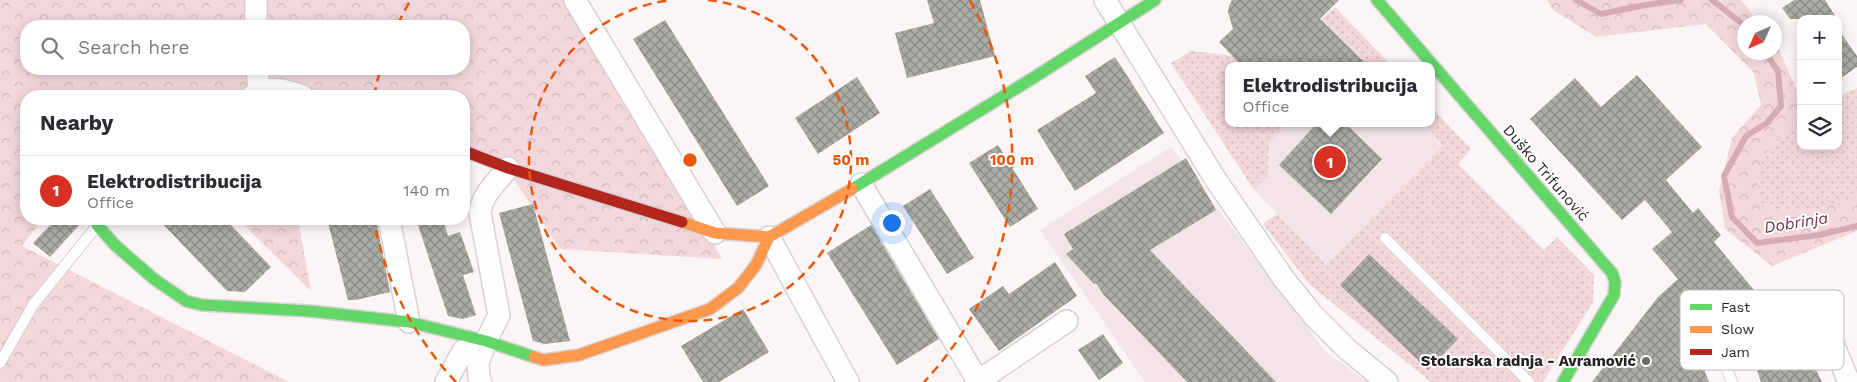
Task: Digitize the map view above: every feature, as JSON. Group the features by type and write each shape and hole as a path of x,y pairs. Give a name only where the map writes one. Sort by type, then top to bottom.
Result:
{"street":[{"path":"256,0 256,20"},
{"path":"575,0 715,233"},
{"path":"1105,0 1216,180 1284,279 1313,315 1348,350 1387,382"},
{"path":"470,153 508,168 715,233 769,237 861,184 1156,0"},
{"name":"Duško Trifunović","path":"1377,0 1430,62"},
{"name":"Duško Trifunović","path":"1435,67 1612,273 1615,282 1614,294 1563,382"},
{"path":"256,90 257,75"},
{"path":"481,382 478,363 486,341 500,315 480,213 481,204 508,168"},
{"path":"861,184 977,382 1067,321"},
{"path":"102,225 115,245 154,279 186,301 202,305 310,311 409,322 486,341 544,360 579,355 710,309 738,288 756,264 769,237"},
{"path":"391,225 409,322"},
{"path":"769,237 848,382"},
{"path":"446,382 463,351 486,341"},
{"path":"1844,370 1849,382"}],"lane":[{"path":"0,363 33,305 98,225"},
{"path":"1385,238 1529,382"},
{"path":"1728,370 1732,382"}],"shaded area":[{"path":"1283,127 1427,127 1443,146 1543,382 1431,382 1254,190 1268,177 1269,143"},
{"path":"1171,147 1326,352 1368,382 1145,382 1040,230"}],"green space":[{"path":"0,0 586,0 722,259 560,249 499,157 470,146 470,90 20,90 20,225 38,225 22,246 289,382 0,382"},
{"path":"1547,0 1741,0 1753,15 1737,15 1737,56 1706,24 1596,37 1552,9"},
{"path":"1335,7 1388,62 1364,62 1321,20"},
{"path":"1191,51 1261,59 1264,62 1225,62 1225,127 1283,127 1269,143 1268,177 1254,190 1171,63"},
{"path":"1782,56 1797,91 1797,122 1761,158 1757,180 1759,202 1789,213 1820,209 1857,193 1857,231 1772,266 1725,229 1719,190 1732,138 1761,105 1754,73 1741,60 1782,60"},
{"path":"1857,88 1857,193 1820,209 1789,213 1759,202 1757,180 1761,158 1797,122 1797,150 1842,150 1842,95"},
{"path":"1435,111 1471,149 1458,164 1544,250 1557,237 1594,275 1593,302 1543,382 1431,382 1310,285 1263,224 1277,214 1326,265 1443,146 1427,127 1435,127"},
{"path":"244,225 299,225 311,291"}],"building":[{"path":"927,0 980,0 995,56 907,78 895,33 934,23"},
{"path":"1232,0 1339,0 1320,19 1364,62 1238,62 1219,42 1233,29 1228,12"},
{"path":"1794,0 1825,0 1834,15 1797,15 1797,19 1790,19 1782,8"},
{"path":"665,20 769,186 737,206 633,39"},
{"path":"1842,35 1857,56 1857,67 1842,77"},
{"path":"1115,57 1164,133 1075,191 1037,130 1096,93 1085,76"},
{"path":"1637,75 1702,147 1666,180 1693,213 1698,208 1721,235 1714,242 1754,290 1680,290 1680,370 1704,370 1709,382 1592,382 1658,297 1678,279 1652,249 1672,232 1645,200 1622,220 1530,119 1575,78 1601,107"},
{"path":"857,77 880,113 818,154 795,118"},
{"path":"1313,127 1349,127 1382,159 1331,214 1279,165"},
{"path":"998,145 1038,209 1010,227 969,163"},
{"path":"1186,158 1216,210 1150,250 1276,382 1187,382 1103,294 1096,283 1094,284 1066,254 1073,249 1064,234"},
{"path":"930,189 974,258 947,274 903,206"},
{"path":"533,204 570,341 545,344 533,341 499,213"},
{"path":"50,225 79,225 50,257 33,243"},
{"path":"164,225 231,225 271,267 245,292 227,291"},
{"path":"329,225 377,225 390,292 348,300"},
{"path":"418,225 445,225 448,236 460,232 474,272 463,275 476,315 463,319 448,316"},
{"path":"871,225 939,339 897,365 827,253"},
{"path":"1369,254 1458,339 1428,370 1340,285"},
{"path":"1055,262 1077,296 999,351 969,309 1003,286 1009,294"},
{"path":"743,309 769,352 719,382 703,382 681,346"},
{"path":"1103,334 1123,363 1099,380 1078,350"},
{"path":"1757,370 1816,370 1822,382 1761,382"}],"waterway":[{"name":"Dobrinja","path":"1576,0 1601,14 1681,0"},
{"name":"Dobrinja","path":"1712,0 1737,20"},
{"name":"Dobrinja","path":"1770,60 1778,71 1781,106 1767,123 1746,136 1724,176 1732,217 1757,243 1819,235 1857,226"}],"traffic: fast":[{"path":"852,189 1033,78 1155,0"},
{"path":"1377,0 1430,62"},
{"path":"1435,67 1612,273 1615,282 1614,295 1563,382"},
{"path":"97,225 115,245 154,279 186,301 202,305 309,311 409,322 486,341 534,357"}],"traffic: slow":[{"path":"682,222 715,233 769,237 852,189"},
{"path":"534,357 544,360 579,355 710,309 738,288 756,265 769,237"}],"traffic: jam":[{"path":"470,153 508,168 682,222"}],"place":[{"name":"Elektrodistribucija","path":"1330,162"},
{"name":"Stolarska radnja - Avramović","path":"1646,361"}]}
